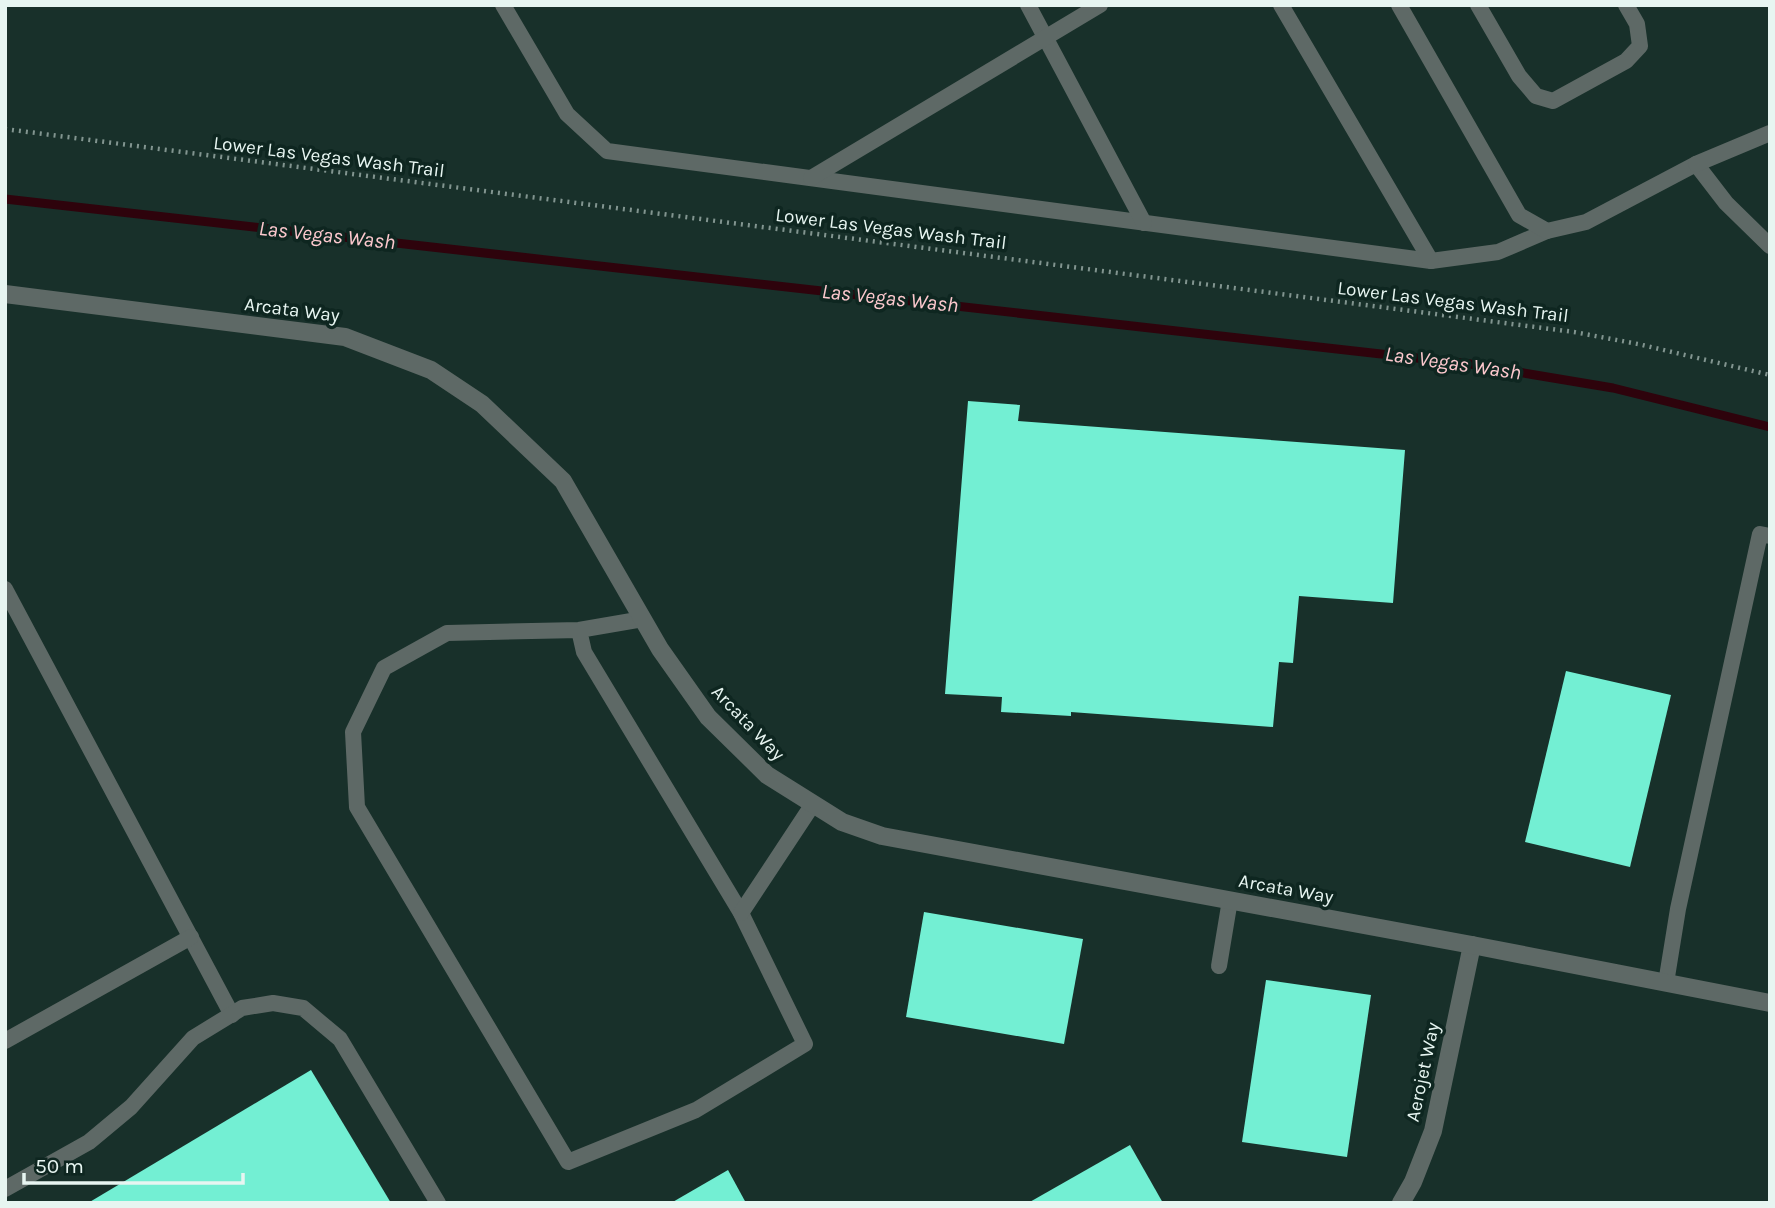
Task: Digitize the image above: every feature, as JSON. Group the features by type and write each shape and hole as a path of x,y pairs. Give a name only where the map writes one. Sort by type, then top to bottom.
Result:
{"street":[{"name":"Arcata Way","path":"5,295 345,337 431,370 482,404 563,481 660,649 708,717 767,775 842,822 882,836 1770,1003"},
{"name":"Aerojet Way","path":"1401,1203 1413,1182 1433,1131 1472,945"}],"lane":[{"path":"503,5 566,114 607,151 1431,261 1498,252 1547,231 1586,222 1696,164 1770,134"},
{"path":"1028,5 1144,223"},
{"path":"810,178 1100,5"},
{"path":"1281,5 1431,261"},
{"path":"1399,5 1519,215 1547,231"},
{"path":"1478,5 1519,76 1536,96 1553,101 1626,61 1640,46 1637,24 1626,5"},
{"path":"1696,164 1726,203 1770,246"},
{"path":"1666,983 1678,909 1760,534 1770,536"},
{"path":"5,589 232,1015"},
{"path":"579,630 584,652 741,913 805,1044 696,1110 568,1162 357,807 353,732 384,668 447,633 579,630 643,619"},
{"path":"741,913 813,804"},
{"path":"1219,966 1230,900"},
{"path":"5,1041 191,937"},
{"path":"5,1189 89,1142 131,1107 193,1038 242,1008 273,1003 303,1008 340,1039 438,1203"}],"path":[{"name":"Lower Las Vegas Wash Trail","path":"5,129 1510,323 1638,344 1770,376"}],"building":[{"path":"968,401 1020,405 1018,421 1405,450 1393,603 1299,596 1293,663 1279,662 1273,727 1071,712 1071,716 1001,712 1002,697 945,694"},
{"path":"1566,671 1671,695 1630,867 1525,842"},
{"path":"924,912 1083,939 1064,1044 906,1017"},
{"path":"1266,980 1371,995 1347,1157 1242,1142"},
{"path":"311,1070 391,1203 88,1203"},
{"path":"1130,1145 1163,1203 1028,1203"},
{"path":"728,1170 746,1203 671,1203"}],"waterway":[{"name":"Las Vegas Wash","path":"5,199 1470,364 1613,388 1770,427"}]}
